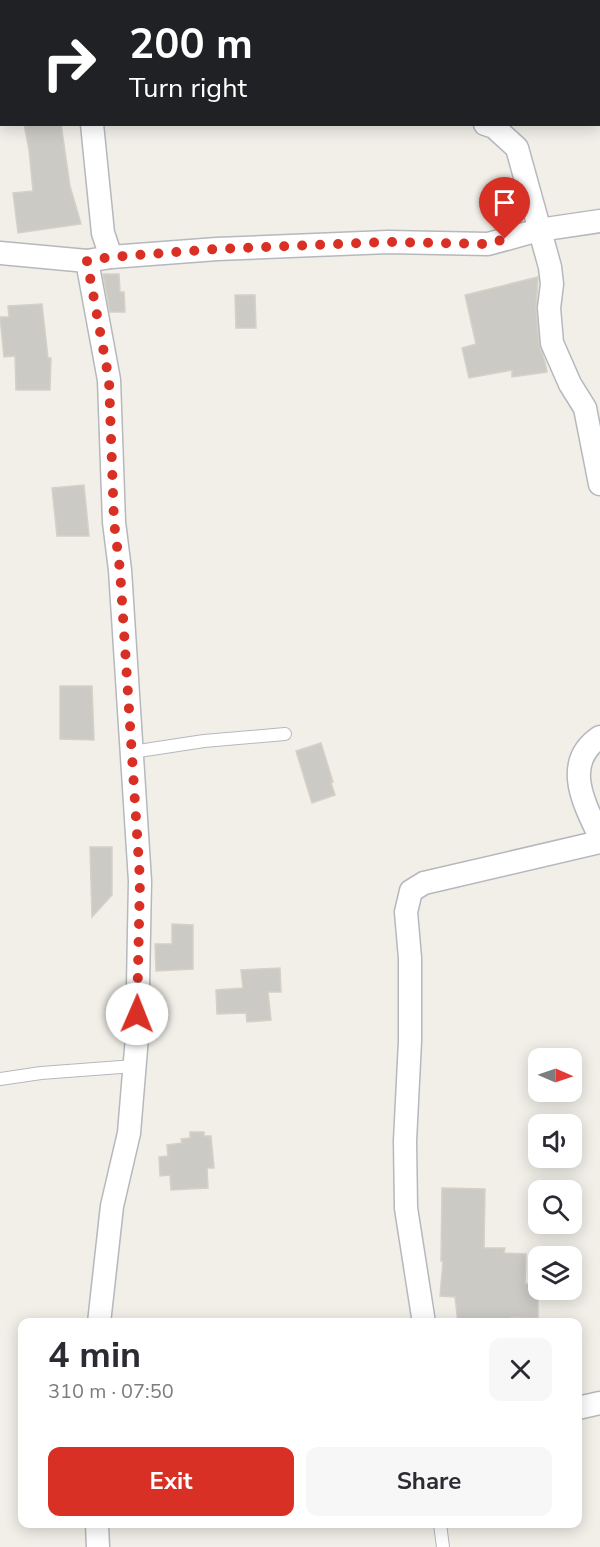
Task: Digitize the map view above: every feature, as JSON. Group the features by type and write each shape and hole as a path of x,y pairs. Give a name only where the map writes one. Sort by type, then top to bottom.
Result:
{"street":[{"path":"92,126 103,233 111,257"},
{"path":"491,126 517,148 550,267 552,284 549,308 552,343 570,384 585,408 600,484"},
{"path":"0,252 87,261 217,249 388,242 488,244 539,230 600,221"},
{"path":"87,261 109,380 114,522 120,570 140,880 134,1066 129,1133 112,1206 100,1318"},
{"path":"600,737 584,753 578,778 584,803 600,837"},
{"path":"423,1318 406,1208 405,1141 410,1041 410,958 406,912 411,891 424,882 600,842"},
{"path":"582,1407 600,1404"},
{"path":"97,1528 98,1547"}],"lane":[{"path":"132,752 204,741 285,734"},
{"path":"0,1079 41,1073 134,1066"},
{"path":"441,1528 443,1547"}],"building":[{"path":"24,126 61,126 70,186 81,224 18,233 13,193 33,191"},
{"path":"103,274 119,274 120,292 124,292 125,312 110,312"},
{"path":"538,277 536,309 539,344 547,372 512,377 512,370 469,378 462,348 476,344 465,295"},
{"path":"235,295 255,295 256,328 236,328"},
{"path":"42,304 48,358 51,358 50,390 16,390 15,356 4,357 0,317 9,317 8,306"},
{"path":"84,485 89,536 57,536 52,488"},
{"path":"60,686 92,686 94,740 60,739"},
{"path":"321,743 335,795 312,803 296,751"},
{"path":"90,847 112,847 112,895 92,917"},
{"path":"172,924 193,925 193,969 156,971 155,944 172,944"},
{"path":"280,968 281,992 268,992 271,1020 247,1022 246,1013 217,1014 216,990 243,988 241,970"},
{"path":"190,1132 204,1132 204,1136 211,1136 214,1168 207,1168 208,1188 171,1190 170,1175 160,1176 159,1157 168,1156 167,1145 182,1143 181,1139 190,1138"},
{"path":"442,1188 485,1189 484,1248 505,1248 504,1253 526,1254 525,1284 528,1284 528,1300 538,1300 538,1318 457,1318 455,1297 440,1296 443,1261 441,1261"}],"route":[{"path":"137,1014 140,880 120,570 114,522 109,380 87,261 217,249 388,242 488,244 505,239"}]}
